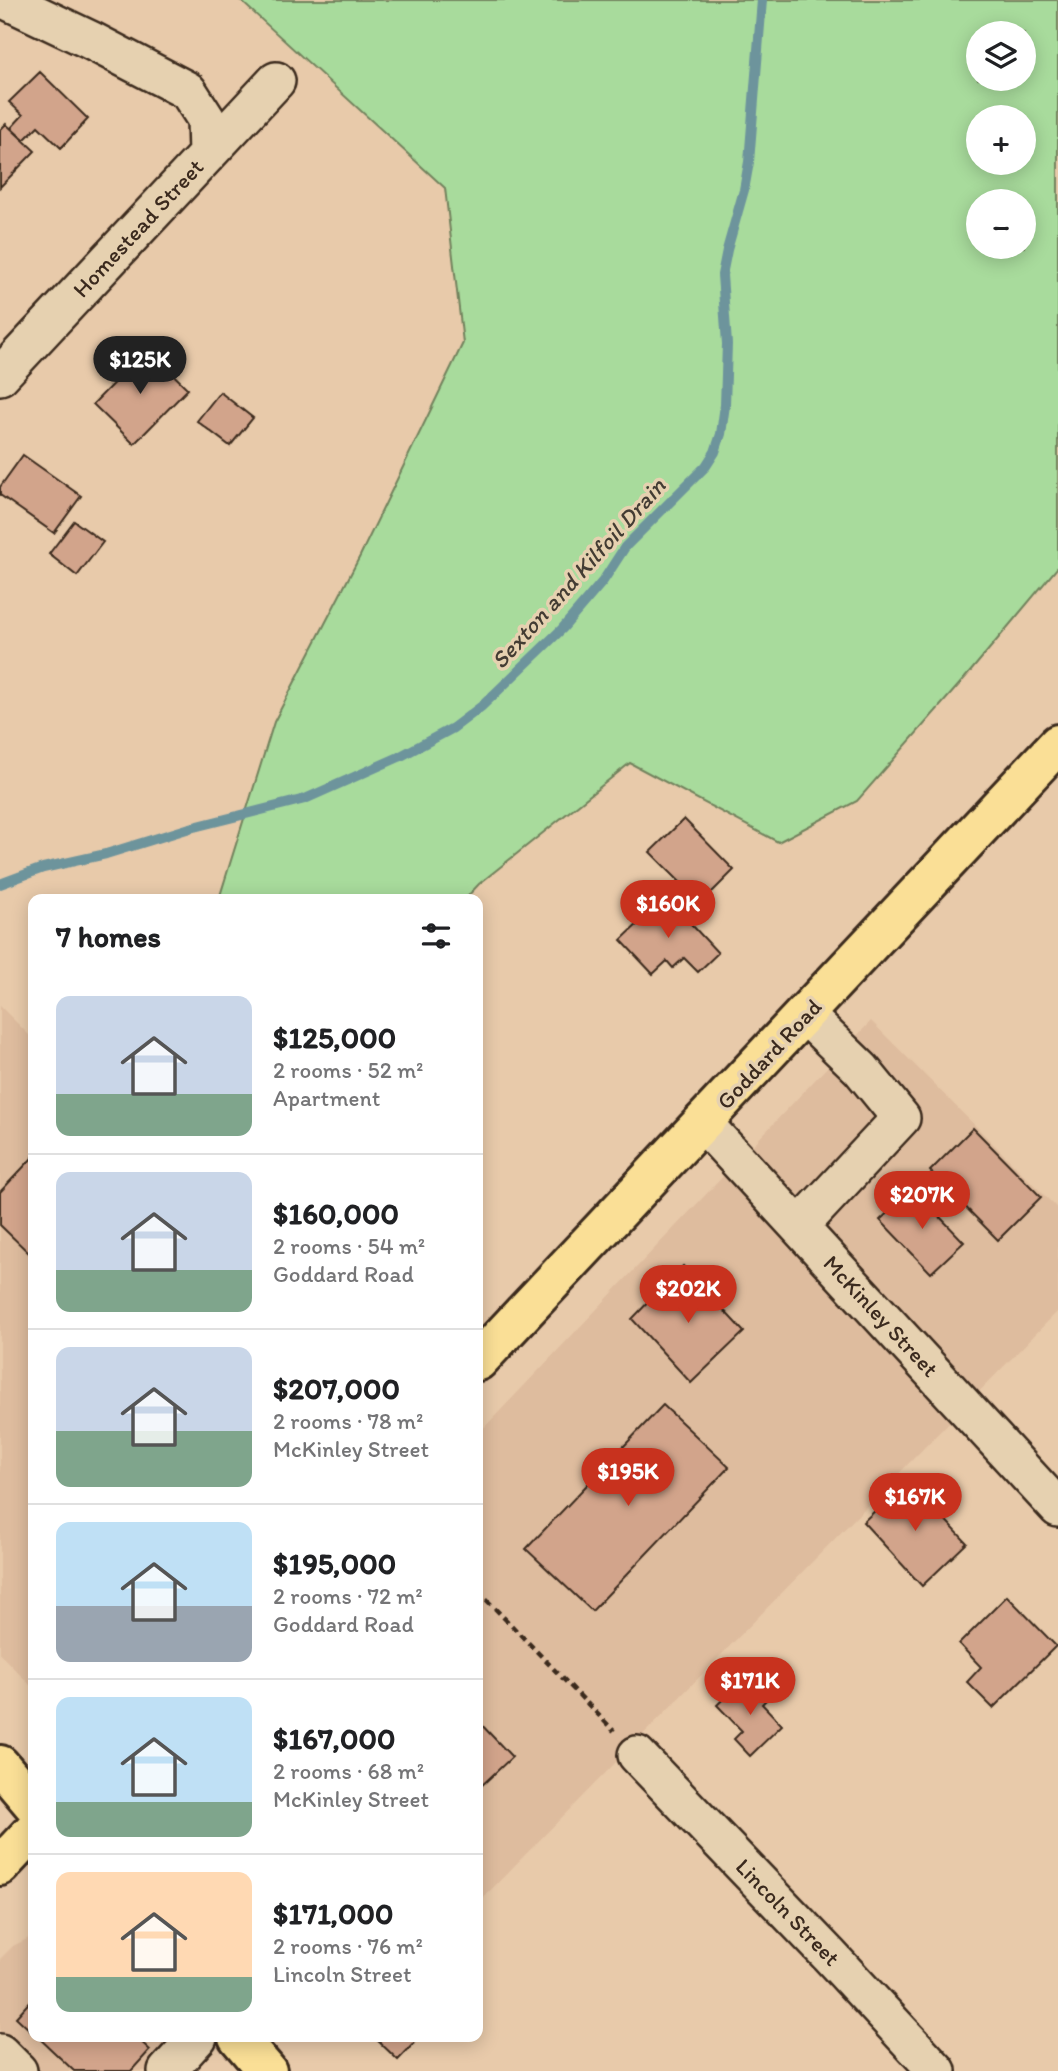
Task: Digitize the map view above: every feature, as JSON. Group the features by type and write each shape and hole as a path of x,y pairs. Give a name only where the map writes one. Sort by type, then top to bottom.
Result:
{"main road":[{"name":"Goddard Road","path":"483,1356 1058,744"},
{"path":"0,1765 28,1798"},
{"path":"0,1867 28,1836"},
{"path":"242,2042 267,2071"}],"street":[{"path":"6,0 188,91 206,119 206,155"},
{"name":"Homestead Street","path":"0,376 276,81"},
{"path":"799,1227 901,1118 861,1069 805,1015"},
{"name":"McKinley Street","path":"703,1124 1058,1507"},
{"name":"Lincoln Street","path":"637,1755 937,2071"},
{"path":"167,2071 193,2042"},
{"path":"0,2053 18,2071"}],"path":[{"path":"483,1596 637,1755"}],"shaded area":[{"path":"0,1006 28,1034 28,1683 0,1654"},
{"path":"871,1021 1058,1209 1058,1311 483,1898 483,1429"},
{"path":"28,1938 28,2042 165,2042 192,2071 0,2071 0,1959 13,1946"}],"green space":[{"path":"240,0 1058,0 1058,567 857,801 778,842 630,763 470,894 221,894 274,722 360,556 463,343 445,188"}],"building":[{"path":"40,72 88,119 61,148 38,126 24,140 11,128 23,115 9,102"},
{"path":"6,124 35,151 0,187 0,130"},
{"path":"147,349 188,389 134,444 93,404"},
{"path":"220,392 253,418 230,446 197,421"},
{"path":"23,455 81,496 54,533 0,495 0,487"},
{"path":"74,521 103,542 77,576 49,554"},
{"path":"684,819 734,870 701,903 650,852"},
{"path":"666,897 718,953 698,972 684,958 673,968 667,961 653,974 621,940"},
{"path":"973,1128 1041,1197 998,1240 930,1171"},
{"path":"28,1162 28,1252 0,1225 0,1192"},
{"path":"913,1189 964,1242 931,1273 880,1220"},
{"path":"683,1266 744,1332 691,1383 632,1319"},
{"path":"663,1405 729,1467 592,1611 526,1549"},
{"path":"908,1480 967,1543 922,1586 863,1522"},
{"path":"1007,1596 1056,1646 993,1708 967,1682 981,1667 959,1644"},
{"path":"740,1683 746,1690 752,1684 767,1699 762,1704 782,1725 750,1756 734,1739 742,1731 717,1705"},
{"path":"483,1726 512,1757 483,1784"},
{"path":"28,2004 28,2028 16,2017"},
{"path":"43,2042 141,2042 150,2050 131,2071 74,2071"},
{"path":"379,2042 415,2042 398,2060"}],"waterway":[{"name":"Sexton and Kilfoil Drain","path":"0,884 43,868 106,854 190,828 305,799 399,757 453,728 482,706 562,629 603,581 625,547 706,466 715,452 721,434 725,405 727,344 722,275 749,162 762,0"}]}
